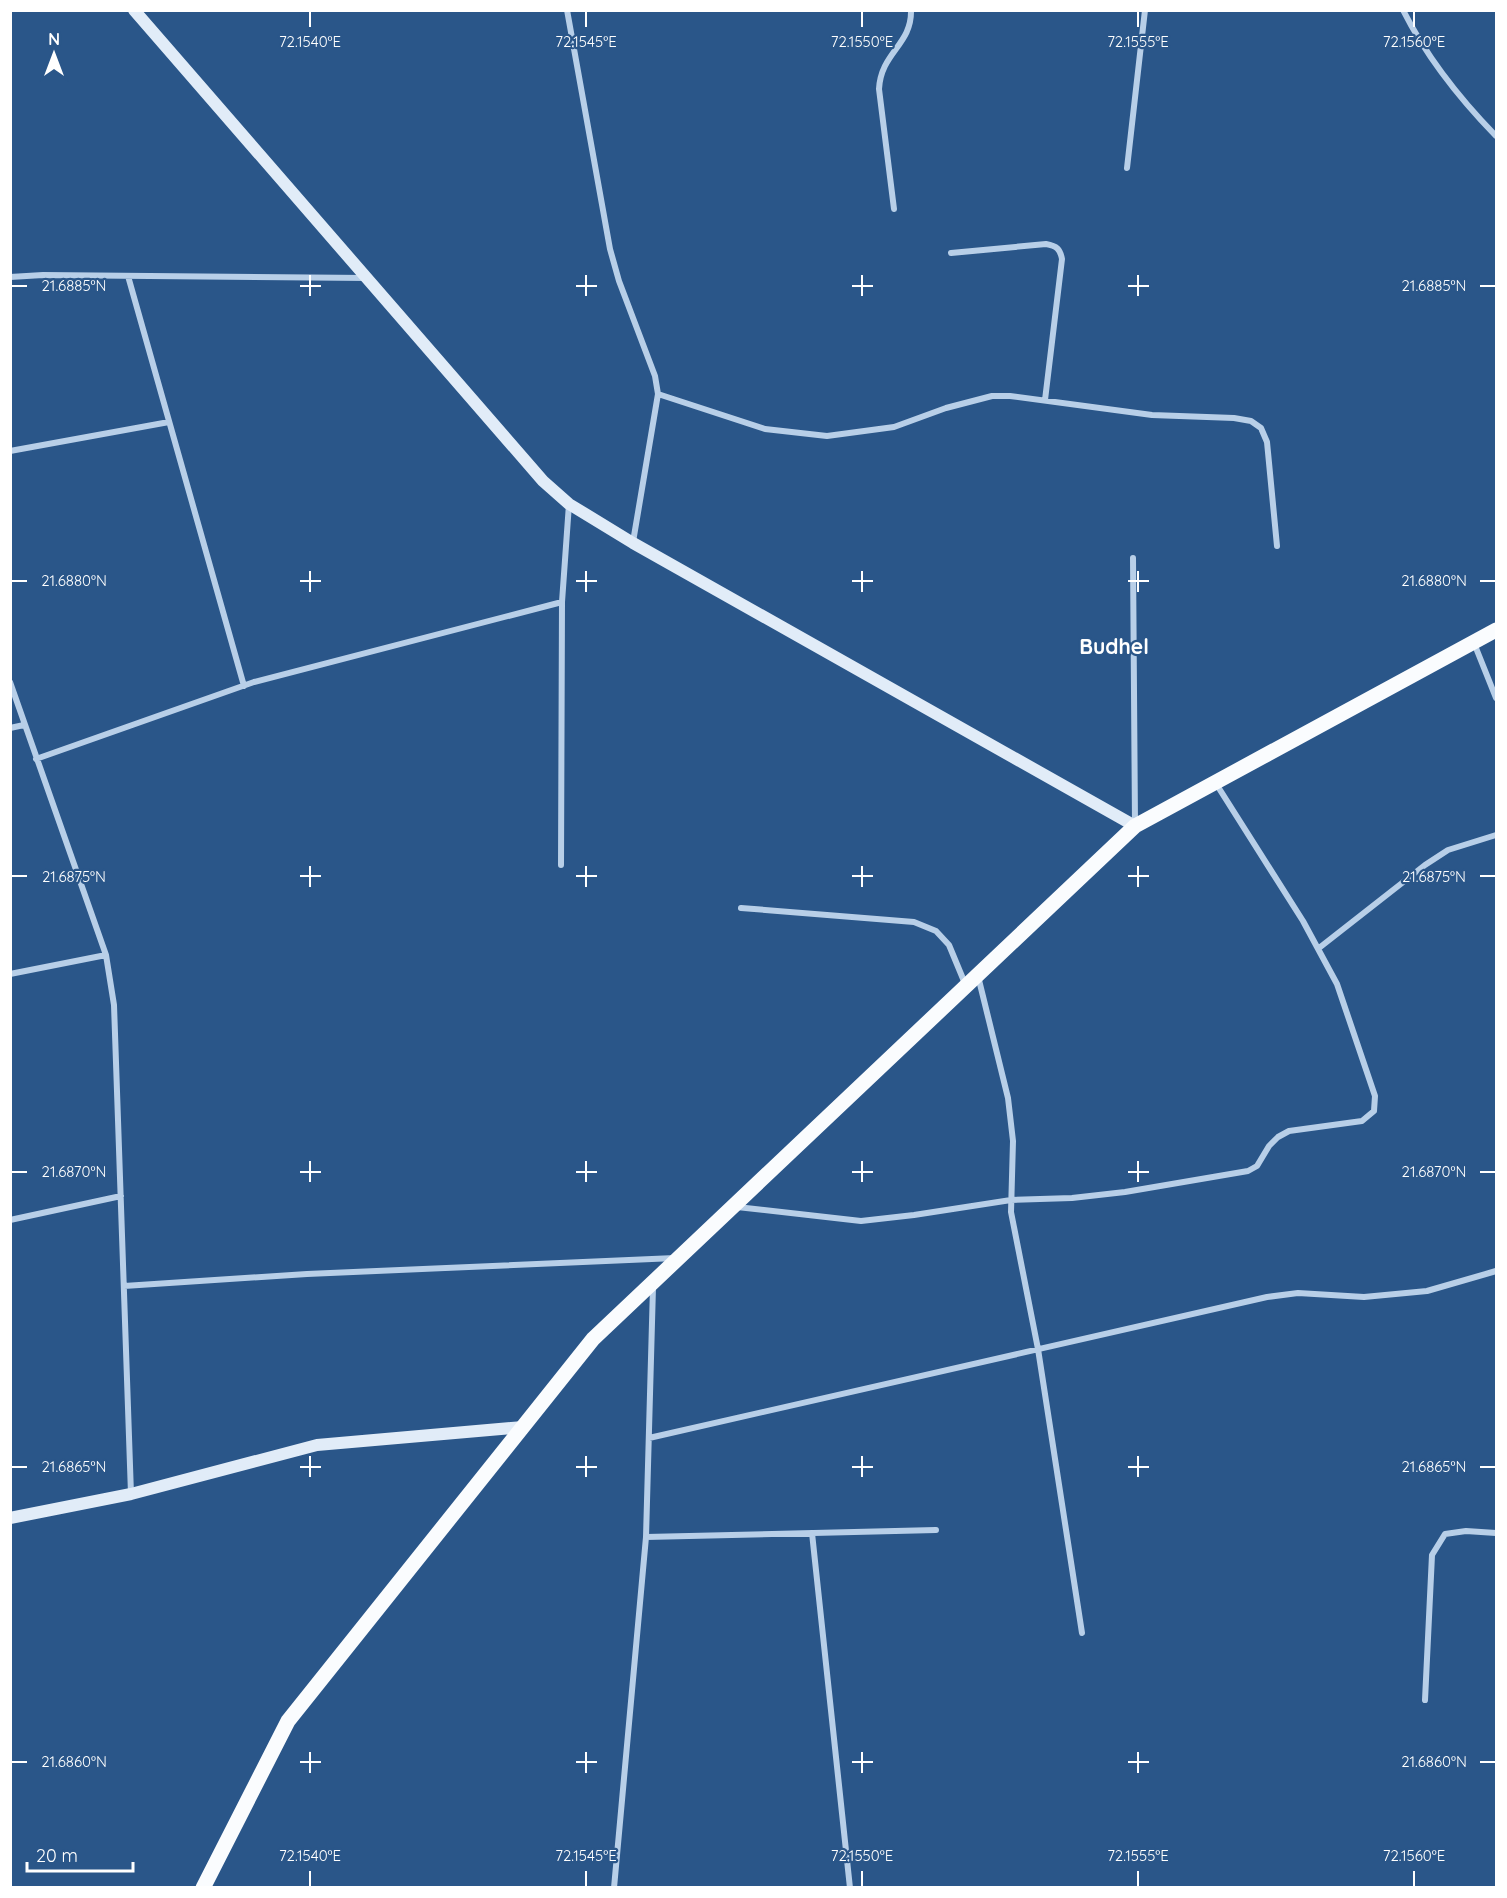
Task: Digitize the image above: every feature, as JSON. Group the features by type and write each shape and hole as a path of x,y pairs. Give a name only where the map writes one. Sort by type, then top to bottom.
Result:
{"main road":[{"path":"203,1887 288,1721 593,1339 1135,826 1497,630"}],"street":[{"path":"134,10 543,481 569,504 633,543 1135,826 1133,558"},
{"path":"567,10 610,249 619,281 655,376 658,394 633,543"},
{"path":"894,209 879,89 880,76 887,59 908,34 911,10"},
{"path":"1127,168 1145,10"},
{"path":"1403,10 1416,36 1436,66 1472,111 1497,136"},
{"path":"951,253 1046,244 1060,250 1062,259 1045,400"},
{"path":"10,277 43,275 368,278"},
{"path":"128,276 244,686"},
{"path":"658,394 765,429 827,436 894,427 946,408 992,396 1045,400 1143,414 1234,418 1251,421 1261,428 1267,442 1277,546"},
{"path":"10,451 169,422"},
{"path":"561,865 562,602 569,504"},
{"path":"36,759 244,686 326,662 562,602"},
{"path":"1474,643 1497,698"},
{"path":"10,682 106,955 114,1005 131,1494"},
{"path":"10,728 24,725"},
{"path":"733,1207 861,1221 1011,1200 1072,1198 1125,1192 1248,1171 1257,1166 1269,1146 1278,1137 1298,1130 1362,1121 1374,1111 1376,1096 1337,984 1319,948 1215,783"},
{"path":"1319,948 1425,865 1448,850 1497,835"},
{"path":"741,908 914,922 936,931 949,945 966,987"},
{"path":"10,974 106,955"},
{"path":"978,976 1008,1098 1012,1124 1011,1212 1038,1349 1082,1633"},
{"path":"10,1220 121,1196"},
{"path":"124,1286 319,1274 679,1258"},
{"path":"649,1438 1267,1297 1298,1293 1364,1297 1427,1292 1497,1271"},
{"path":"614,1887 646,1537 653,1283"},
{"path":"10,1518 131,1494 317,1445 523,1427"},
{"path":"646,1537 936,1530"},
{"path":"1425,1700 1432,1555 1445,1534 1466,1531 1497,1533"},
{"path":"812,1533 850,1887"}],"district":[{"name":"Budhel","path":"1114,646"}]}
